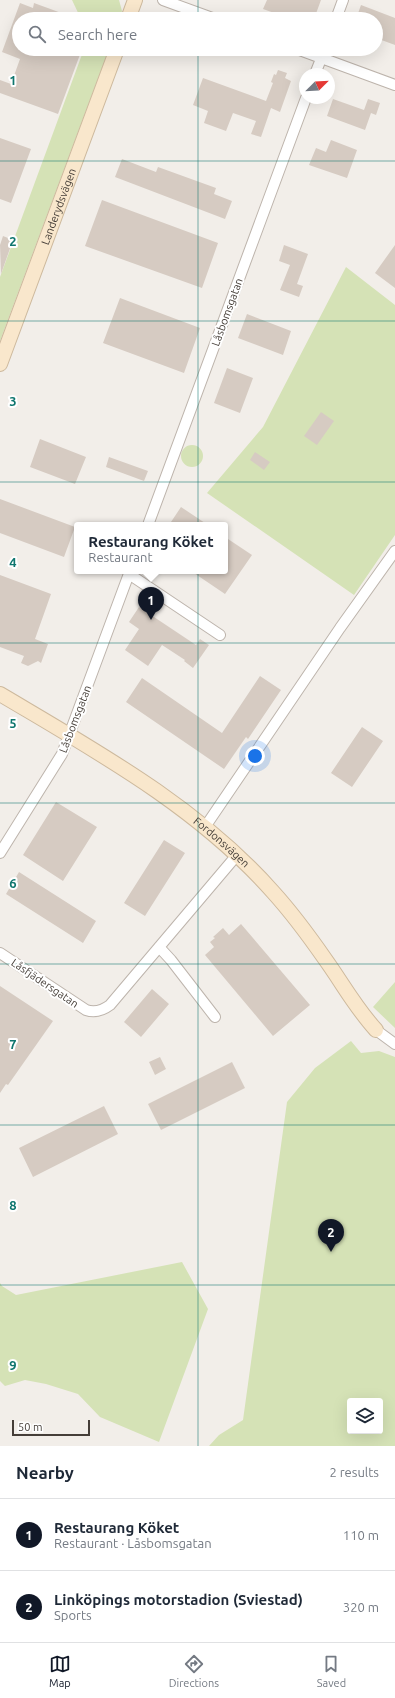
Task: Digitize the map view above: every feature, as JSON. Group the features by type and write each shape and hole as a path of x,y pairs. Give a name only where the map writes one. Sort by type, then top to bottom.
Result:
{"street":[{"path":"131,12 135,0"},
{"path":"163,0 196,12"},
{"path":"339,12 343,0"},
{"name":"Landerydsvägen","path":"0,364 114,56"},
{"path":"317,68 322,56"},
{"path":"328,56 395,85"},
{"name":"Låsbomsgatan","path":"149,522 304,104"},
{"path":"205,827 340,628 395,551"},
{"name":"Låsbomsgatan","path":"0,853 62,754 130,574"},
{"name":"Låsbomsgatan","path":"131,574 220,635"},
{"name":"Fordonsvägen","path":"0,694 69,735 175,803 236,854 273,891 302,927 326,960 352,1002 376,1030 395,1044"},
{"name":"Låsfjädersgatan","path":"0,953 86,1010 92,1012 99,1011 110,1005 236,854"},
{"path":"158,947 171,960 215,1017"}],"green space":[{"path":"72,0 119,0 122,11 122,12 78,12"},
{"path":"81,56 106,56 0,341 0,277"},
{"path":"346,267 395,305 395,535 354,595 207,493 263,427"},
{"path":"192,445 200,448 203,456 200,464 192,467 184,464 181,456 184,448"},
{"path":"395,982 395,1028 373,1007"},
{"path":"351,1041 361,1053 379,1051 395,1057 395,1446 209,1446 219,1435 243,1420 287,1102 315,1068"},
{"path":"182,1262 208,1309 159,1442 100,1417 78,1394 46,1384 25,1380 5,1386 0,1381 0,1283 16,1295"}],"building":[{"path":"267,0 321,0 317,12 271,12 263,9"},
{"path":"20,3 33,8 34,3 59,12 17,12"},
{"path":"361,5 379,12 358,12"},
{"path":"383,13 395,18 395,45 383,41"},
{"path":"12,25 12,56 2,52"},
{"path":"12,56 79,56 58,114 0,93 0,80 11,84 20,59"},
{"path":"278,70 287,73 285,78 291,81 280,112 271,108 261,137 251,134 256,121 233,113 226,131 204,123 208,111 193,105 203,78 266,101 273,83 271,82 274,74 276,75"},
{"path":"368,99 380,103 376,115 371,113 365,130 327,116 331,104 335,104 335,100 364,110"},
{"path":"0,138 31,149 11,203 0,199"},
{"path":"331,140 357,150 347,178 309,165 316,148 326,152"},
{"path":"122,159 156,172 158,167 216,188 214,194 232,201 225,219 115,177"},
{"path":"102,200 218,243 202,288 85,246"},
{"path":"3,236 13,240 1,274 0,245"},
{"path":"284,245 308,254 297,284 303,286 299,297 280,290 290,265 279,261"},
{"path":"395,245 395,288 375,273"},
{"path":"120,298 200,328 184,373 103,343"},
{"path":"247,314 291,331 283,355 238,338"},
{"path":"227,368 253,378 240,413 214,403"},
{"path":"321,412 334,421 317,445 304,436"},
{"path":"40,439 86,457 75,484 30,467"},
{"path":"255,452 270,462 264,470 250,460"},
{"path":"109,457 148,471 144,481 106,467"},
{"path":"0,499 74,527 64,557 0,533"},
{"path":"181,507 204,522 171,522"},
{"path":"228,539 252,555 225,594 195,574 228,574"},
{"path":"0,575 51,594 35,639 48,644 41,663 38,661 28,666 21,663 24,656 0,647"},
{"path":"139,607 196,645 200,639 209,645 193,668 184,661 185,660 162,645 148,666 125,650 139,629 129,622"},
{"path":"260,676 281,690 248,739 246,737 224,769 126,702 142,678 222,733"},
{"path":"362,727 383,741 352,787 331,773"},
{"path":"56,802 97,827 63,881 23,855"},
{"path":"164,840 185,853 145,916 124,903"},
{"path":"19,872 96,921 83,943 6,894"},
{"path":"241,924 310,1005 273,1036 205,955 214,947 210,942 215,938 213,937 223,928 229,935"},
{"path":"0,986 53,1021 8,1085 6,1084 0,1093"},
{"path":"152,989 169,1004 141,1037 124,1022"},
{"path":"160,1057 166,1069 155,1075 149,1062"},
{"path":"232,1062 245,1088 161,1130 148,1104"},
{"path":"104,1106 118,1134 33,1177 19,1148"}],"place":[{"name":"Restaurang Köket","path":"151,620"},
{"name":"Linköpings motorstadion (Sviestad)","path":"331,1252"}]}
